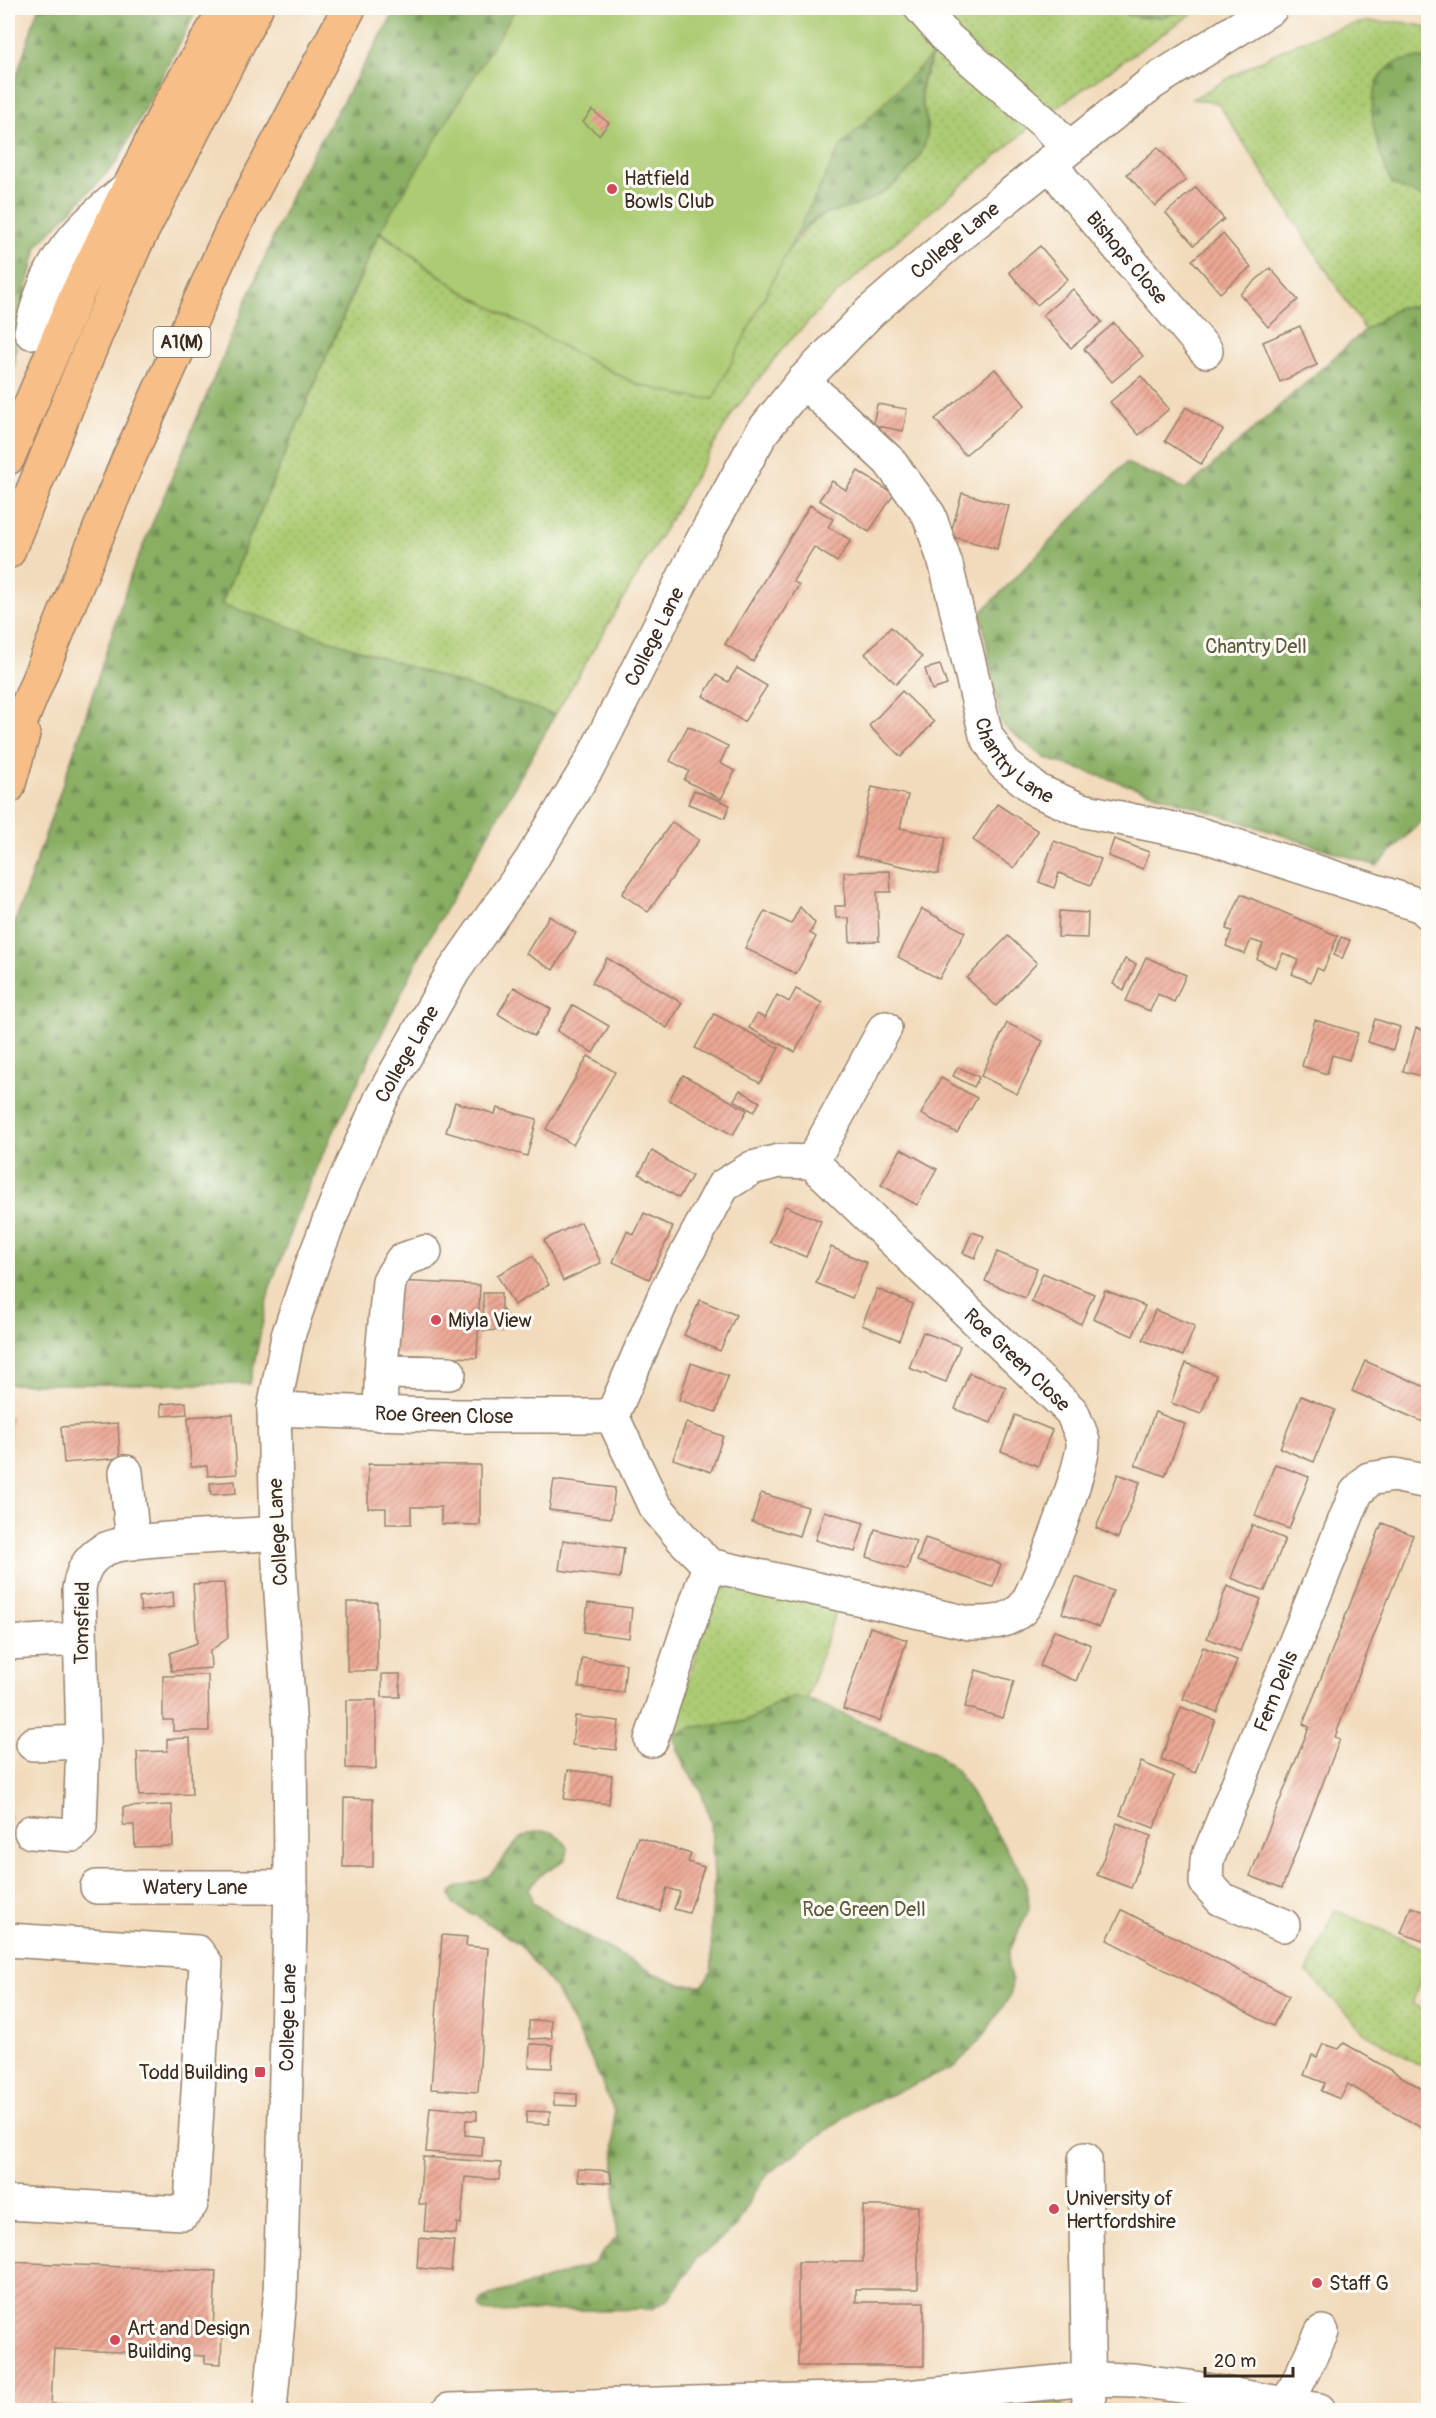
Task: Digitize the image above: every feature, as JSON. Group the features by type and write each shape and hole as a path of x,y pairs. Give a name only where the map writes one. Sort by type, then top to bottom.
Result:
{"highway":[{"path":"8,458 77,294 168,108 226,8"},
{"path":"8,552 97,332 135,245 256,8"},
{"name":"A1(M)","path":"8,753 128,460 233,228 349,8"},
{"path":"8,787 36,686"}],"street":[{"name":"Bishops Close","path":"921,8 948,39 1047,125 1059,155 1067,186 1206,351"},
{"name":"College Lane","path":"270,2410 280,2297 291,1887 290,1729 277,1533 274,1409 288,1336 313,1262 344,1183 381,1099 453,972 530,862 592,760 700,545 762,432 803,381 870,312 1059,155 1152,83 1271,8"},
{"path":"31,332 37,303 60,257 80,230 129,187"},
{"name":"Chantry Lane","path":"803,381 889,461 929,515 946,565 986,735 1004,764 1038,791 1081,810 1202,835 1422,906 1428,912"},
{"path":"651,1740 709,1565 654,1505 612,1416 666,1292 723,1186 752,1168 779,1161 812,1162 885,1028"},
{"name":"Roe Green Close","path":"709,1565 969,1623 997,1623 1022,1609 1068,1506 1083,1443 1072,1412 812,1162"},
{"path":"380,1413 389,1281 402,1260 424,1252"},
{"path":"381,1372 449,1373"},
{"name":"Roe Green Close","path":"274,1409 457,1416 612,1416"},
{"path":"126,1472 133,1543"},
{"name":"Fern Dells","path":"1283,1925 1221,1899 1206,1882 1207,1860 1356,1493 1370,1479 1394,1475 1428,1482"},
{"name":"Tomsfield","path":"31,1832 72,1835 80,1827 83,1742 79,1589 83,1569 103,1550 133,1543 277,1533"},
{"path":"8,1643 80,1639"},
{"path":"33,1744 83,1742"},
{"name":"Watery Lane","path":"97,1887 291,1887"},
{"path":"8,1940 197,1952 206,1964 191,2204 183,2213 8,2203"},
{"path":"1085,2159 1089,2395"},
{"path":"448,2410 907,2397 1089,2395 1134,2380 1189,2387 1309,2409 1322,2332"}],"green space":[{"path":"38,8 198,8 117,162 37,246 17,333 11,404 8,413 8,104"},
{"path":"397,8 520,8 926,50 931,57 923,79 921,101 927,122 927,136 916,162 895,183 870,200 814,219 798,234 772,268 736,327 688,397 637,384 575,353 460,290 379,232 221,604 555,715 421,953 316,1168 270,1287 250,1384 8,1384 8,943 79,737 131,574 298,179"},
{"name":"Hatfield Bowls Club","path":"516,8 936,8 943,44 840,147 713,399 688,397 637,384 575,353 460,290 380,231"},
{"path":"914,8 1035,123 828,301 783,348 734,411 555,715 221,604 380,231 460,290 769,274 809,224 831,210 858,205 927,123 921,94 923,80 930,65"},
{"path":"930,8 963,8 964,11 998,14 1006,8 1118,8 1128,14 1148,18 1200,8 1047,114"},
{"path":"963,8 1006,8 986,15 964,11"},
{"path":"1118,8 1195,8 1161,17 1128,16"},
{"path":"1366,22 1401,22 1428,27 1428,60 1420,58 1422,197 1428,197 1428,307 1399,307 1365,330 1218,103 1192,99 1298,43 1342,27"},
{"path":"1420,58 1428,60 1428,197 1422,197 1392,184 1376,139 1372,105 1381,76 1393,64"},
{"name":"Chantry Dell","path":"1399,307 1428,307 1428,814 1377,866 1045,758 1001,724 981,613 1126,463 1186,489 1365,330"},
{"path":"733,1584 837,1607 807,1699 786,1699 753,1718 735,1723 689,1728 673,1737 711,1598"},
{"name":"Roe Green Dell","path":"794,1697 807,1699 935,1752 956,1770 1023,1875 1028,1894 1029,1909 1009,1952 1008,1967 1012,1981 1010,1996 981,2039 954,2067 853,2111 770,2172 753,2193 737,2226 696,2259 669,2299 652,2309 483,2312 479,2306 482,2299 592,2264 616,2238 614,2111 592,2060 556,1990 518,1943 477,1916 454,1905 450,1894 463,1885 487,1877 525,1836 533,1832 552,1832 568,1849 566,1859 540,1875 529,1888 532,1902 562,1923 653,1973 683,1985 702,1985 712,1971 711,1928 714,1880 711,1822 701,1791 685,1767 673,1737 698,1726 736,1723 752,1719 780,1701"},
{"path":"1335,1910 1428,1950 1428,1959 1412,2004 1428,2011 1428,2070 1365,2033 1307,1972"},
{"path":"1061,2402 1065,2408 1074,2407 1074,2410 997,2410"}],"building":[{"path":"592,110 609,123 599,135 583,122"},
{"path":"1158,147 1186,180 1155,206 1127,174"},
{"path":"1196,187 1224,219 1194,245 1166,213"},
{"path":"1223,234 1251,267 1220,293 1192,260"},
{"path":"1040,246 1068,279 1037,305 1009,272"},
{"path":"1270,268 1298,300 1268,327 1240,294"},
{"path":"1073,289 1102,322 1071,348 1043,315"},
{"path":"1114,323 1143,356 1112,382 1084,349"},
{"path":"1300,326 1317,365 1280,382 1263,342"},
{"path":"995,369 1025,405 965,455 935,419"},
{"path":"1141,376 1169,409 1139,435 1110,402"},
{"path":"877,404 907,409 903,431 873,425"},
{"path":"1186,407 1223,430 1201,464 1165,441"},
{"path":"858,471 894,494 869,532 819,500 832,481 846,490"},
{"path":"962,493 1009,506 997,549 950,536"},
{"path":"810,505 833,519 828,527 851,540 837,562 814,547 793,581 799,585 753,662 725,644"},
{"path":"891,627 922,657 896,684 865,654"},
{"path":"940,665 947,685 932,690 925,669"},
{"path":"737,668 767,686 744,722 703,696 716,675 728,682"},
{"path":"902,691 934,722 901,757 869,726"},
{"path":"688,726 728,746 720,763 735,771 721,799 684,780 689,771 670,761"},
{"path":"872,787 908,795 900,828 946,838 938,874 856,856"},
{"path":"694,790 730,805 725,818 688,804"},
{"path":"997,804 1038,831 1014,868 973,840"},
{"path":"672,822 699,840 648,912 622,894"},
{"path":"1114,839 1149,852 1143,869 1108,856"},
{"path":"1054,841 1101,859 1091,885 1059,873 1054,888 1039,882"},
{"path":"890,871 891,892 877,892 879,941 850,942 849,918 836,918 835,906 845,906 844,872"},
{"path":"1241,894 1338,936 1323,971 1317,968 1311,982 1292,974 1298,960 1283,953 1276,968 1257,959 1263,944 1251,940 1245,954 1226,946 1232,931 1226,929"},
{"path":"800,907 815,923 810,933 816,937 796,974 745,948 765,911 791,924"},
{"path":"922,909 965,932 939,979 898,957"},
{"path":"1059,911 1088,913 1087,938 1058,937"},
{"path":"549,916 576,933 553,970 526,954"},
{"path":"1008,936 1037,963 996,1006 967,978"},
{"path":"1341,937 1350,940 1342,959 1334,955"},
{"path":"1146,957 1186,975 1174,1002 1158,994 1150,1011 1126,1001"},
{"path":"607,958 682,1003 667,1028 592,983"},
{"path":"1125,959 1136,964 1124,990 1113,984"},
{"path":"514,987 551,1009 534,1036 498,1014"},
{"path":"796,989 822,1003 795,1052 749,1028 757,1014 765,1018 777,995 789,1002"},
{"path":"573,1005 609,1026 593,1053 557,1031"},
{"path":"714,1014 779,1048 760,1083 695,1048"},
{"path":"1375,1019 1400,1027 1393,1050 1368,1042"},
{"path":"1315,1020 1358,1033 1349,1060 1332,1055 1327,1074 1302,1066"},
{"path":"1007,1023 1043,1041 1017,1094 981,1076"},
{"path":"1416,1028 1428,1032 1428,1078 1403,1071"},
{"path":"588,1056 615,1072 573,1145 546,1129"},
{"path":"958,1067 979,1077 974,1087 953,1076"},
{"path":"683,1075 747,1110 733,1135 669,1100"},
{"path":"941,1078 977,1098 957,1133 921,1114"},
{"path":"740,1090 760,1102 754,1112 734,1100"},
{"path":"455,1102 495,1114 497,1108 537,1119 527,1156 446,1132"},
{"path":"901,1149 937,1169 917,1205 881,1185"},
{"path":"652,1151 692,1176 679,1198 639,1174"},
{"path":"785,1206 821,1221 806,1257 770,1242"},
{"path":"644,1213 673,1227 649,1279 613,1262 627,1231 634,1235"},
{"path":"581,1222 601,1263 563,1281 544,1240"},
{"path":"972,1232 984,1236 975,1258 963,1253"},
{"path":"831,1247 867,1263 852,1298 816,1283"},
{"path":"997,1252 1037,1268 1025,1298 985,1281"},
{"path":"533,1256 549,1285 514,1305 497,1275"},
{"path":"1043,1273 1094,1294 1081,1324 1031,1302"},
{"name":"Miyla View","path":"396,1281 480,1285 477,1358 393,1354"},
{"path":"877,1289 913,1304 899,1340 862,1325"},
{"path":"1105,1290 1145,1306 1133,1336 1093,1319"},
{"path":"483,1293 501,1293 501,1308 511,1321 501,1330 484,1331"},
{"path":"700,1300 736,1315 720,1351 684,1335"},
{"path":"1155,1310 1195,1326 1183,1356 1143,1340"},
{"path":"923,1332 960,1346 946,1382 909,1368"},
{"path":"1365,1361 1428,1388 1428,1424 1352,1391"},
{"path":"691,1363 728,1376 716,1412 679,1400"},
{"path":"1186,1363 1216,1375 1201,1414 1171,1403"},
{"path":"969,1373 1006,1387 991,1423 955,1409"},
{"path":"1301,1396 1335,1410 1314,1462 1280,1448"},
{"path":"186,1402 187,1414 162,1416 161,1404"},
{"path":"1155,1412 1185,1424 1165,1476 1135,1465"},
{"path":"233,1414 237,1474 208,1476 207,1466 191,1467 188,1417"},
{"path":"1015,1415 1052,1430 1038,1466 1001,1451"},
{"path":"8,1416 11,1416 9,1440 8,1440"},
{"path":"118,1423 120,1458 64,1463 61,1427"},
{"path":"686,1423 723,1436 711,1472 673,1459"},
{"path":"368,1464 480,1465 480,1525 441,1524 441,1507 411,1507 411,1524 386,1524 386,1508 368,1508"},
{"path":"1275,1464 1309,1477 1289,1529 1255,1516"},
{"path":"1118,1474 1140,1482 1118,1538 1096,1528"},
{"path":"554,1480 615,1488 611,1518 549,1510"},
{"path":"235,1481 236,1493 211,1495 210,1483"},
{"path":"761,1493 808,1507 799,1536 752,1522"},
{"path":"824,1511 864,1523 855,1552 815,1540"},
{"path":"1382,1523 1413,1535 1345,1710 1335,1737 1340,1739 1282,1888 1250,1876 1309,1727 1303,1724"},
{"path":"1252,1525 1285,1539 1265,1591 1231,1578"},
{"path":"875,1529 916,1541 907,1570 867,1557"},
{"path":"925,1538 1001,1564 993,1587 917,1561"},
{"path":"563,1540 624,1548 620,1578 559,1570"},
{"path":"1076,1577 1113,1591 1099,1627 1062,1613"},
{"path":"224,1583 228,1638 210,1651 211,1668 171,1671 170,1653 197,1643 193,1584"},
{"path":"1227,1586 1261,1599 1240,1651 1207,1638"},
{"path":"173,1592 174,1607 141,1611 139,1597"},
{"path":"347,1602 377,1602 377,1671 347,1671"},
{"path":"588,1603 632,1608 629,1638 584,1632"},
{"path":"870,1627 907,1640 880,1721 843,1709"},
{"path":"1054,1630 1091,1645 1076,1681 1040,1666"},
{"path":"1203,1647 1237,1660 1217,1712 1183,1699"},
{"path":"582,1658 626,1664 623,1693 579,1687"},
{"path":"976,1670 1014,1681 1003,1718 965,1707"},
{"path":"382,1674 400,1674 400,1697 382,1697"},
{"path":"208,1675 209,1731 173,1731 173,1720 163,1720 163,1676"},
{"path":"346,1700 376,1700 376,1769 346,1768"},
{"path":"1181,1707 1215,1720 1195,1773 1161,1759"},
{"path":"575,1716 619,1721 616,1750 572,1745"},
{"path":"190,1738 192,1794 139,1796 137,1752 167,1751 167,1739"},
{"path":"1141,1762 1174,1776 1154,1828 1120,1815"},
{"path":"568,1770 612,1775 609,1804 564,1799"},
{"path":"344,1798 373,1799 373,1867 343,1867"},
{"path":"172,1805 173,1846 135,1847 134,1825 123,1825 123,1807"},
{"path":"8,1813 11,1813 9,1835 8,1835"},
{"path":"1117,1823 1151,1836 1131,1888 1097,1875"},
{"path":"638,1837 691,1854 688,1862 704,1867 689,1913 674,1909 680,1892 667,1888 660,1911 618,1898"},
{"path":"1411,1907 1428,1913 1428,1943 1401,1933"},
{"path":"1122,1910 1289,1996 1273,2026 1107,1940"},
{"path":"442,1935 467,1937 466,1946 488,1948 478,2092 431,2089"},
{"path":"551,2020 552,2038 529,2039 529,2021"},
{"path":"1344,2043 1428,2092 1428,2132 1348,2084 1340,2099 1321,2091 1325,2083 1304,2075 1312,2055 1317,2057 1323,2044 1339,2049"},
{"path":"530,2044 553,2045 552,2068 529,2067"},
{"path":"554,2093 577,2094 577,2106 554,2105"},
{"path":"430,2107 477,2111 477,2120 466,2120 465,2135 483,2137 482,2156 426,2152"},
{"path":"527,2111 550,2112 549,2124 526,2123"},
{"path":"423,2157 501,2163 499,2180 465,2177 461,2224 457,2223 456,2234 424,2231 426,2204 419,2204"},
{"path":"578,2169 610,2171 612,2183 578,2181"},
{"path":"863,2206 918,2206 918,2289 856,2289 856,2302 924,2302 924,2366 798,2366 798,2262 863,2262"},
{"path":"419,2238 454,2241 451,2271 417,2268"},
{"name":"Art and Design Building","path":"8,2262 216,2271 213,2330 222,2330 221,2364 205,2363 205,2356 54,2349 51,2404 149,2410 8,2410"}],"place":[{"name":"Hatfield Bowls Club","path":"612,189"},
{"name":"Miyla View","path":"436,1320"},
{"name":"Todd Building","path":"260,2072"},
{"name":"University of Hertfordshire","path":"1054,2209"},
{"name":"Staff G","path":"1317,2283"},
{"name":"Art and Design Building","path":"115,2340"}]}
